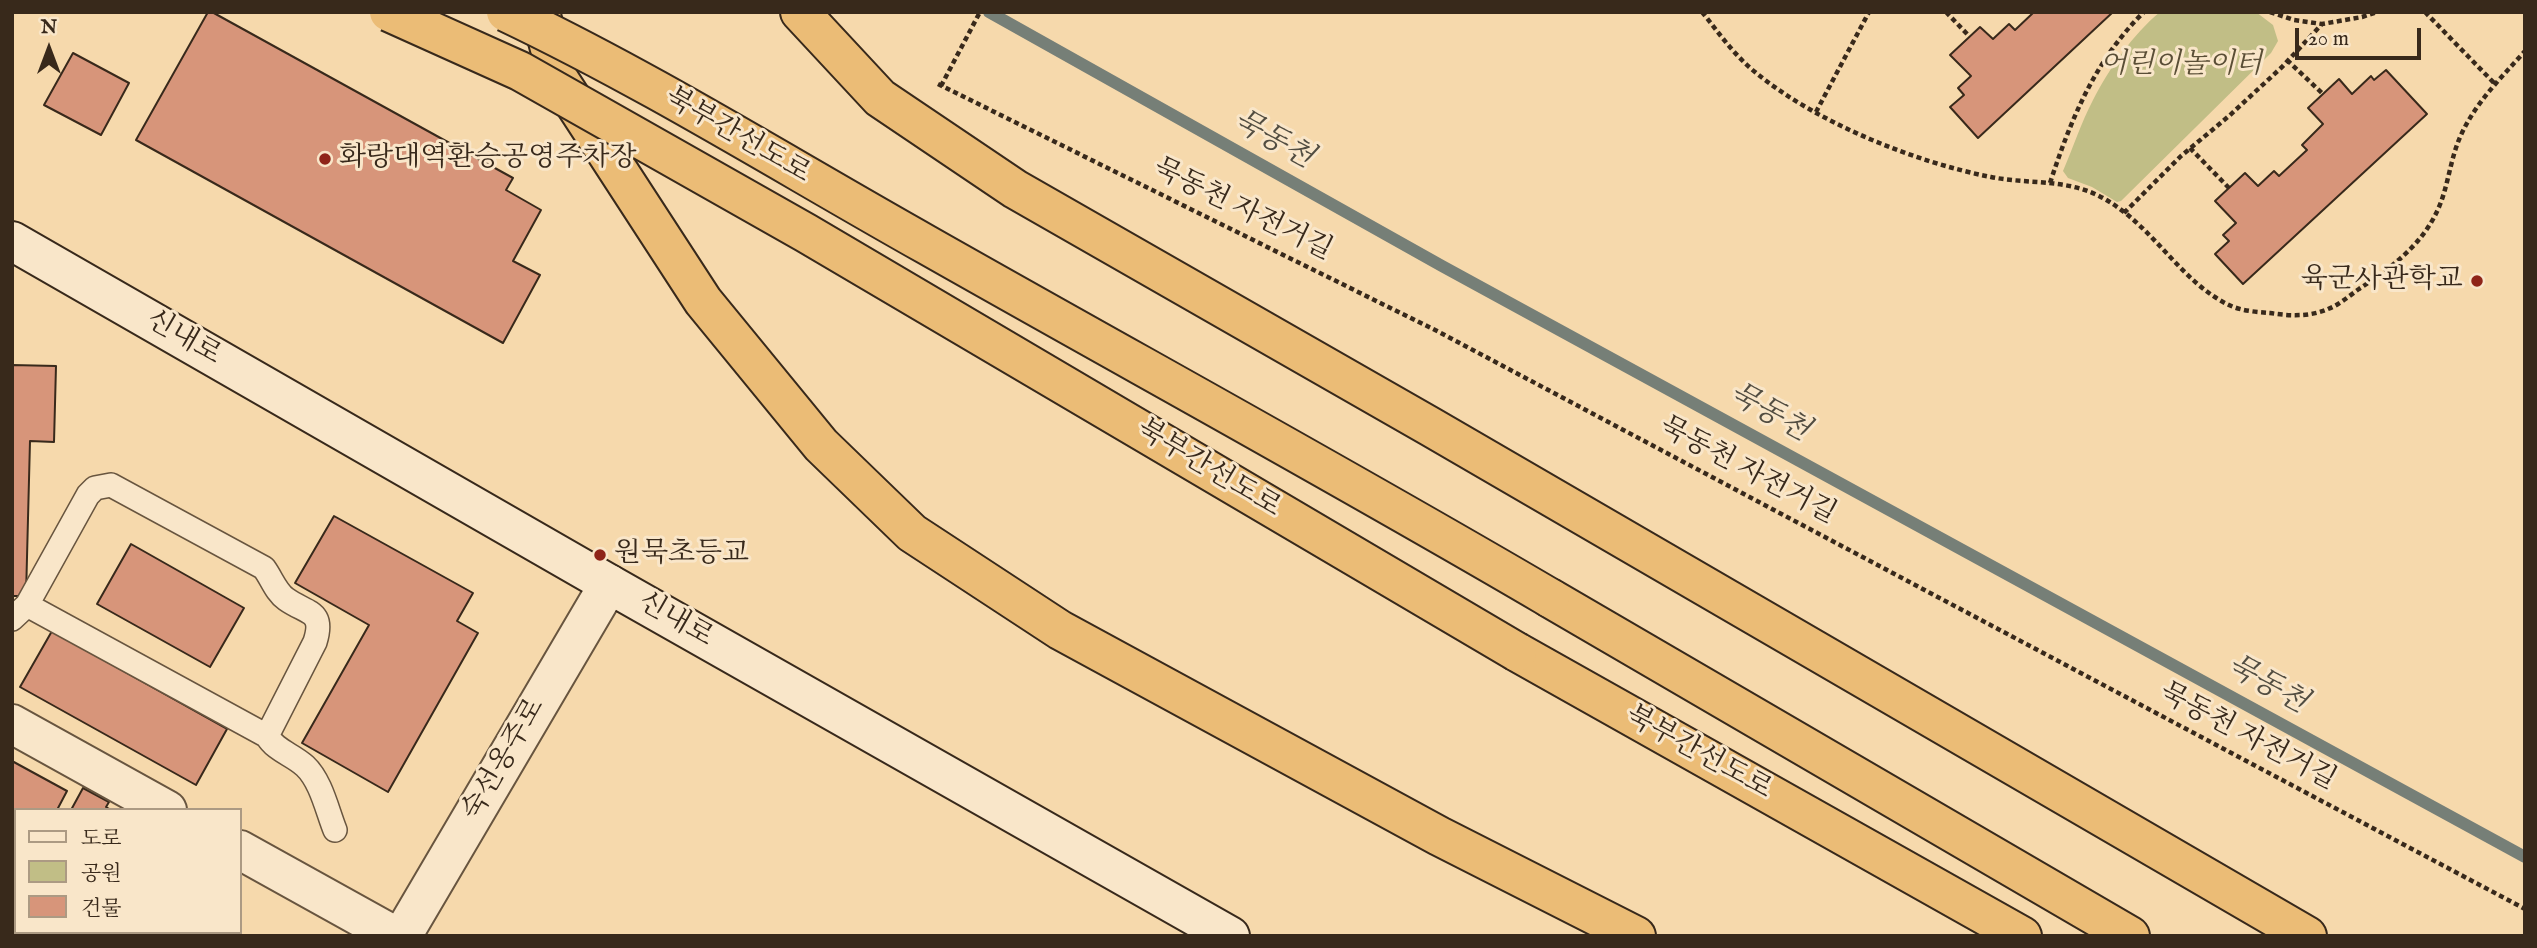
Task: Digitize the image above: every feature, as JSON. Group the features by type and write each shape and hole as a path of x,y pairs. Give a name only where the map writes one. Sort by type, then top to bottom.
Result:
{"highway":[{"name":"북부간선도로","path":"389,12 520,71 747,199 1517,652 2022,936"},
{"name":"북부간선도로","path":"506,12 578,46 1379,498 2130,936"},
{"path":"540,12 558,78 703,301 821,445 912,533 1060,630 1439,836 1636,936"},
{"path":"808,22 880,98 1015,189 1419,420 2307,936"}],"main road":[{"name":"신내로","path":"12,241 1230,936"},
{"name":"숙선옹주로","path":"402,936 609,584"},
{"path":"12,724 163,808"},
{"path":"242,851 395,936"}],"lane":[{"path":"267,736 315,642 319,621 286,599 276,589 264,568 111,485 95,488 88,495 20,612 267,736 278,750 299,761 313,775 335,831"}],"path":[{"name":"묵동천 자전거길","path":"980,12 941,86 1439,332 2525,909"},
{"path":"1702,12 1754,72 1816,112 1865,136 1940,165 1993,178 2066,185 2092,192 2111,202 2151,235 2205,292 2231,307 2288,315 2318,313 2331,308 2395,265 2422,236 2441,202 2461,135 2482,97 2525,51"},
{"path":"1816,112 1869,12"},
{"path":"1946,12 1969,36"},
{"path":"2050,183 2067,131 2084,93 2106,56 2144,12"},
{"path":"2270,12 2294,20 2322,24 2362,18 2377,12"},
{"path":"2425,12 2495,84"},
{"path":"2124,213 2190,148 2229,116 2322,24"},
{"path":"2287,60 2323,94"},
{"path":"2190,148 2229,188"}],"green space":[{"name":"어린이놀이터","path":"2160,12 2256,12 2273,25 2278,41 2271,53 2117,202 2092,187 2068,178 2063,171 2106,76 2131,41"}],"building":[{"name":"화랑대역환승공영주차장","path":"208,12 513,178 506,190 541,210 513,261 540,275 503,343 136,140"},
{"path":"2034,12 2113,12 1978,138 1950,107 1964,95 1958,88 1971,76 1950,55 1980,27 1993,39 2009,24 2015,30"},
{"path":"73,53 129,83 101,135 44,105"},
{"path":"2386,70 2427,114 2243,284 2215,254 2229,241 2223,235 2236,223 2215,201 2245,173 2258,186 2274,171 2279,176 2307,150 2302,145 2323,124 2308,108 2339,79 2352,94 2371,76 2374,80"},
{"path":"12,365 56,366 54,442 30,441 26,596 12,596"},
{"path":"334,516 473,593 457,621 478,633 388,792 302,743 369,625 295,583"},
{"path":"131,544 244,608 210,667 97,604"},
{"path":"52,631 227,729 196,785 20,687"},
{"path":"12,761 67,791 58,808 14,808 12,828"},
{"path":"83,788 109,802 108,808 72,808"}],"waterway":[{"name":"묵동천","path":"989,12 1442,266 2525,857"}],"place":[{"name":"화랑대역환승공영주차장","path":"325,159"},
{"name":"육군사관학교","path":"2477,281"},
{"name":"원묵초등교","path":"600,555"}]}
